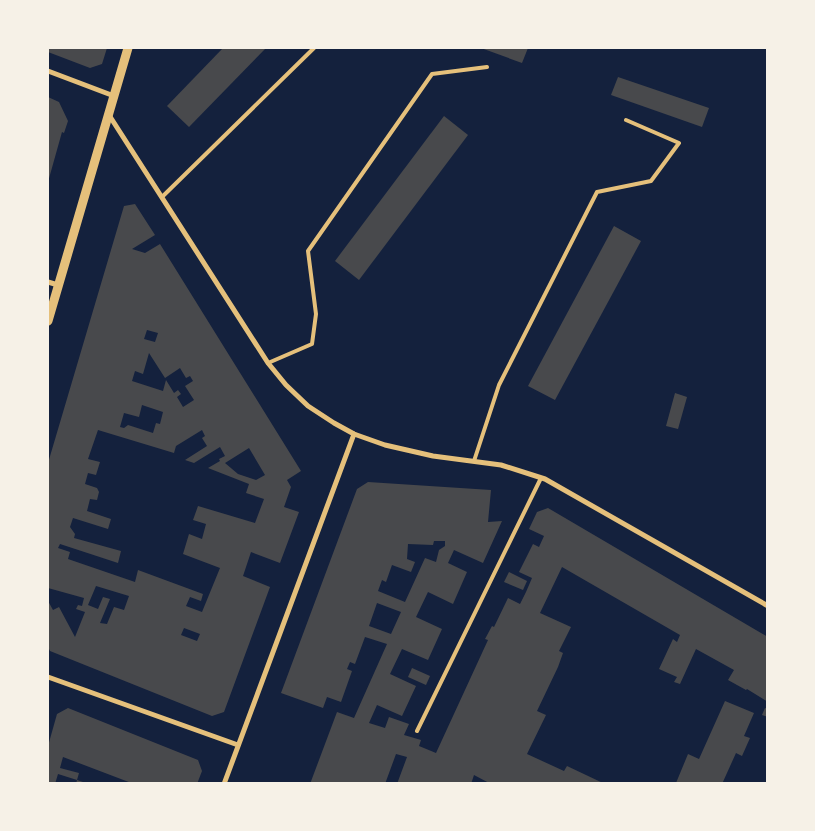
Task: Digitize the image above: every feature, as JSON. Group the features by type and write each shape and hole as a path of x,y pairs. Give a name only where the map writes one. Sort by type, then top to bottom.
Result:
{"street":[{"path":"48,321 128,48"},
{"path":"48,71 114,96"},
{"path":"109,114 268,363 286,386 308,406 354,434 385,445 433,456 501,465 541,478 568,491 768,606"},
{"path":"48,282 58,285"},
{"path":"224,784 354,434"},
{"path":"48,677 238,745"}],"lane":[{"path":"162,197 314,48"},
{"path":"268,363 312,344 316,314 308,251 432,74 487,67"},
{"path":"474,461 499,384 597,192 651,181 679,143 626,120"},
{"path":"417,731 541,478"}],"building":[{"path":"48,48 107,48 102,64 90,68 48,52"},
{"path":"223,48 266,48 189,127 167,106"},
{"path":"481,48 528,48 522,63"},
{"path":"618,77 709,108 702,127 611,95"},
{"path":"48,97 59,102 68,121 64,133 62,132 48,182"},
{"path":"444,116 468,135 359,280 335,261"},
{"path":"135,204 155,235 132,249 145,253 160,244 301,471 287,480 291,487 284,507 299,512 280,563 251,552 243,576 270,587 224,712 212,716 50,651 48,647 48,601 53,610 59,607 75,637 85,612 76,609 78,605 82,606 84,598 48,588 48,463 124,206","holes":["147,330 158,333 155,342 144,339","149,353 165,378 180,368 186,378 190,376 193,381 185,386 194,400 183,407 177,397 181,394 178,390 174,393 166,380 163,391 132,381 135,371 143,374","142,405 163,412 160,424 156,423 153,433 128,425 124,428 120,427 124,413 139,417","98,430 174,453 176,446 202,430 205,436 202,438 207,446 185,460 194,463 220,447 225,456 208,468 249,484 246,493 264,499 255,523 198,506 193,520 206,524 202,539 189,534 183,554 220,568 202,612 186,606 190,597 201,601 203,594 138,570 135,582 68,559 70,552 58,548 60,544 118,563 121,551 74,538 75,534 70,527 73,518 108,529 111,519 87,511 90,499 97,500 99,492 97,488 85,484 88,473 96,475 100,462 88,459","249,448 265,475 256,480 238,474 225,463","96,586 129,596 124,610 114,607 107,624 100,623 110,599 103,597 98,609 88,605","184,628 200,634 197,641 181,635"]},
{"path":"614,226 641,241 555,400 528,386"},
{"path":"675,393 687,397 678,429 666,426"},
{"path":"368,482 491,490 488,522 502,521 483,563 454,550 448,563 467,572 453,604 428,592 416,617 442,629 428,660 402,649 390,674 416,686 402,716 377,705 369,723 385,728 389,717 409,724 404,735 421,740 419,746 436,753 488,640 485,639 492,626 494,627 508,598 520,604 526,592 532,578 519,572 533,544 539,547 544,536 529,529 537,512 548,508 768,637 768,702 728,680 734,670 696,649 680,684 674,682 677,677 659,669 673,639 677,642 680,635 562,567 540,613 571,627 559,651 563,653 558,667 537,711 546,715 527,754 564,771 567,766 605,784 491,784 474,775 471,784 397,784 407,757 396,754 385,784 310,784 337,712 354,718 387,644 365,637 355,664 350,662 347,669 352,671 341,702 327,697 323,708 281,693 357,489","holes":["434,541 445,541 445,546 439,550 436,562 425,558 405,602 378,591 382,580 386,582 392,565 411,572 415,562 407,559 408,544 433,545","377,603 401,612 391,634 369,626"]},
{"path":"509,572 527,581 523,590 504,582"},
{"path":"412,668 430,676 426,685 408,677"},
{"path":"725,701 754,713 744,736 750,738 742,756 736,753 722,784 676,783 688,754 699,759"},
{"path":"68,708 198,760 202,771 197,784 134,784 63,757 60,768 79,773 77,780 58,774 55,784 48,784 48,746 57,714"},
{"path":"765,708 768,709 768,717 762,715"},
{"path":"77,780 83,782 82,784 76,784"}]}
